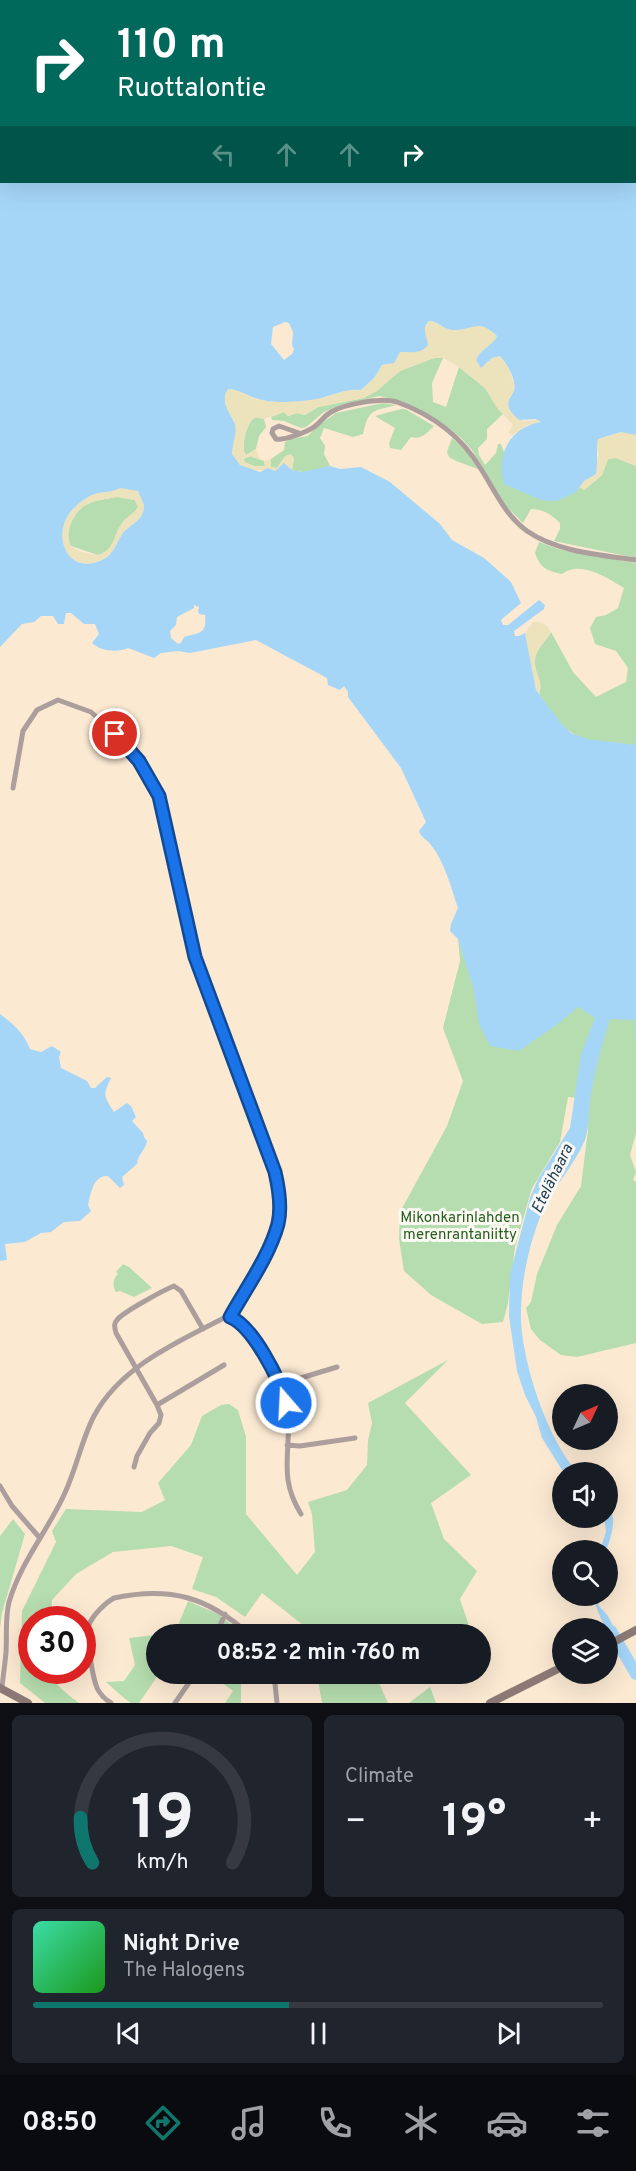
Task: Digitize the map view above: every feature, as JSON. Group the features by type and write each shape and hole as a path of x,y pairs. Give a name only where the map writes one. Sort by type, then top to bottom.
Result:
{"street":[{"path":"299,433 310,430 335,410 378,401 395,402 446,428 464,444 506,512 529,533 547,542 636,560"},
{"path":"14,788 23,731 37,710 58,700 91,712 139,761 159,796 195,957 264,1140 278,1184 279,1212 278,1224 262,1260 230,1317 203,1329 137,1368 111,1391 98,1409 62,1499 22,1570 10,1601 5,1625 6,1651 1,1688 28,1703"},
{"path":"134,1467 146,1441 159,1423 161,1415 114,1328 116,1321 171,1286 177,1286 203,1329"},
{"path":"230,1317 246,1330 266,1357 280,1384 288,1413 288,1488 301,1514"},
{"path":"157,1405 224,1365"},
{"path":"280,1384 337,1366"},
{"path":"287,1445 300,1446 355,1438"},
{"path":"0,1486 12,1506 39,1537"},
{"path":"111,1703 98,1689 95,1680 88,1632 91,1621 110,1600 163,1592 185,1597 225,1614 237,1624"},
{"path":"221,1624 225,1614"},
{"path":"618,1640 636,1630"},
{"path":"490,1703 552,1672"},
{"path":"175,1703 188,1684"},
{"path":"275,1684 277,1703"}],"green space":[{"path":"434,358 443,358 432,383 433,402 446,407 459,367 485,388 503,414 487,429 487,439 478,448 485,465 496,453 498,444 501,444 504,452 511,439 578,489 580,487 584,490 602,475 608,459 616,458 636,466 636,558 554,541 560,529 560,523 543,511 531,509 523,523 506,506 472,450 460,437 446,426 397,400 379,396 336,407 324,412 306,427 301,428 284,421 272,420 271,417 284,412 288,416 297,413 305,415 318,407 364,398 400,371"},
{"path":"383,403 397,405 373,412 367,419 363,434 353,437 324,428 320,438 325,446 324,454 330,466 311,472 292,470 294,458 281,462 277,468 271,468 271,459 284,450 285,442 308,436 336,413"},
{"path":"405,409 434,426 421,437 411,437 401,450 390,448 389,443 395,428 375,416"},
{"path":"257,416 264,419 266,427 259,436 256,449 246,455 244,447 246,432 250,423"},
{"path":"452,438 467,452 478,469 449,457 447,452"},
{"path":"250,456 264,461 265,466 245,463 243,459"},
{"path":"117,497 135,500 138,507 123,522 107,550 98,555 71,546 68,536 70,524 80,510 92,502"},
{"path":"539,542 558,549 636,563 636,745 579,737 562,725 539,694 540,685 535,657 551,632 573,672 596,697 626,682 628,668 616,651 595,644 590,628 596,617 606,615 618,608 624,588 594,572 577,569 562,574 548,570 539,562 535,553"},
{"name":"Mikonkarinlahden merenrantaniitty","path":"458,939 463,955 636,948 636,1133 630,1155 636,1172 633,1180 636,1182 636,1343 577,1357 561,1355 540,1340 531,1329 526,1308 531,1302 537,1274 557,1225 581,1186 588,1130 588,1099 568,1097 560,1142 532,1188 515,1247 508,1303 503,1322 482,1324 431,1295 404,1271 399,1239 400,1212 447,1126 463,1081 443,1028 460,961"},
{"path":"123,1264 152,1288 134,1297 120,1291 116,1292 114,1285 118,1274 116,1272"},
{"path":"448,1360 405,1403 471,1475 431,1503 444,1539 477,1571 460,1599 468,1624 302,1624 262,1593 245,1617 216,1597 192,1589 203,1557 171,1546 113,1552 76,1574 52,1600 52,1606 24,1606 56,1542 52,1531 66,1509 142,1512 165,1500 158,1483 191,1445 202,1416 221,1405 229,1404 238,1410 246,1437 246,1514 297,1575 315,1552 312,1514 308,1502 347,1490 367,1465 368,1440 372,1423 368,1403"},
{"path":"13,1519 25,1534 2,1613 0,1628 0,1536"},
{"path":"188,1601 218,1614 231,1624 179,1624"},
{"path":"146,1636 146,1684 152,1684 139,1703 131,1703 106,1682 124,1681 135,1665 129,1638"},
{"path":"21,1684 57,1684 79,1703 45,1703"},
{"path":"224,1684 241,1684 241,1703 225,1703 233,1691"},
{"path":"319,1684 379,1684 388,1703 322,1703"},
{"path":"430,1687 436,1703 409,1703"}],"sand":[{"path":"429,321 452,330 475,326 484,327 497,336 495,341 477,356 486,365 492,358 500,356 512,378 522,421 539,420 540,423 527,425 513,435 508,433 513,425 497,408 485,388 459,367 443,358 434,358 400,371 377,391 364,398 318,407 305,415 297,413 288,416 284,412 264,419 254,417 246,434 244,452 247,455 256,449 260,459 250,456 244,459 245,462 254,466 265,466 264,461 271,459 271,467 277,468 285,456 291,454 294,458 292,470 286,464 281,465 275,471 249,469 240,465 234,458 232,451 234,433 225,401 228,389 259,400 283,402 312,400 344,391 361,390 374,378 382,365 390,364 398,353 427,337 424,331"},
{"path":"621,432 636,435 636,466 616,458 608,459 602,475 584,490 580,487 599,455 596,445 598,439"},
{"path":"120,488 138,491 144,505 140,518 124,533 113,551 104,559 91,564 80,563 71,558 63,540 63,528 67,517 75,507 89,497","holes":["117,497 135,500 138,507 123,522 110,546 103,553 98,555 88,553 71,546 68,532 75,516 85,505"]},
{"path":"533,622 544,624 551,632 535,657 540,685 539,694 536,690 525,633"}],"water":[{"path":"0,183 636,183 636,435 621,432 598,439 596,474 584,481 576,492 557,501 541,500 504,484 502,462 508,444 521,430 541,422 536,419 519,420 514,416 508,406 515,387 513,377 500,356 492,358 481,368 476,360 497,336 484,327 475,326 452,330 429,321 425,329 428,345 426,348 416,352 400,352 394,363 382,365 374,378 361,390 344,391 312,400 272,402 228,389 225,399 235,425 232,454 240,465 260,472 268,468 275,471 284,463 292,470 302,472 330,466 340,469 361,467 390,482 440,524 452,540 484,558 511,582 521,603 501,620 503,625 508,625 539,600 545,605 544,609 514,631 515,636 525,633 536,690 571,733 587,739 636,745 636,1042 635,1020 610,1019 590,1099 585,1140 541,1214 532,1240 523,1280 521,1321 532,1380 552,1432 552,1450 562,1450 569,1462 557,1462 542,1438 517,1371 509,1316 510,1274 530,1198 538,1179 570,1128 581,1054 595,1018 578,1007 519,1051 490,1046 479,1024 474,990 458,939 450,931 458,908 444,867 436,852 419,831 426,822 401,768 348,697 344,686 340,690 328,685 327,678 256,640 190,653 178,651 161,653 154,658 128,648 109,650 95,646 92,643 99,634 95,624 84,624 71,613 66,613 64,624 58,624 53,616 41,616 34,622 22,624 0,647","holes":["285,322 289,323 293,332 294,350 284,360 271,344 273,327","120,488 138,491 144,505 142,515 123,533 113,551 104,559 91,564 80,563 71,558 63,540 63,528 67,517 75,507 95,494","194,605 199,607 199,614 205,615 205,626 201,632 184,637 178,644 171,638 170,631 176,625 177,617 194,608"]},
{"path":"0,1014 14,1025 30,1049 41,1052 52,1046 61,1052 59,1057 61,1068 87,1081 91,1088 95,1088 107,1077 111,1078 105,1095 108,1102 114,1112 127,1103 131,1106 136,1117 132,1121 147,1141 137,1164 122,1177 124,1185 120,1188 108,1176 99,1178 92,1190 88,1205 91,1211 80,1221 64,1222 51,1232 41,1233 25,1242 5,1244 7,1260 0,1261"},
{"path":"606,1528 613,1528 610,1540 603,1540"},
{"path":"596,1606 599,1606 609,1618 601,1618"}],"waterway":[{"name":"Etelähaara","path":"618,1643 636,1674"}],"route":[{"path":"115,734 139,761 162,804 195,957 275,1172 279,1196 278,1224 262,1260 230,1317 246,1330 266,1357 275,1372 286,1403"}]}
